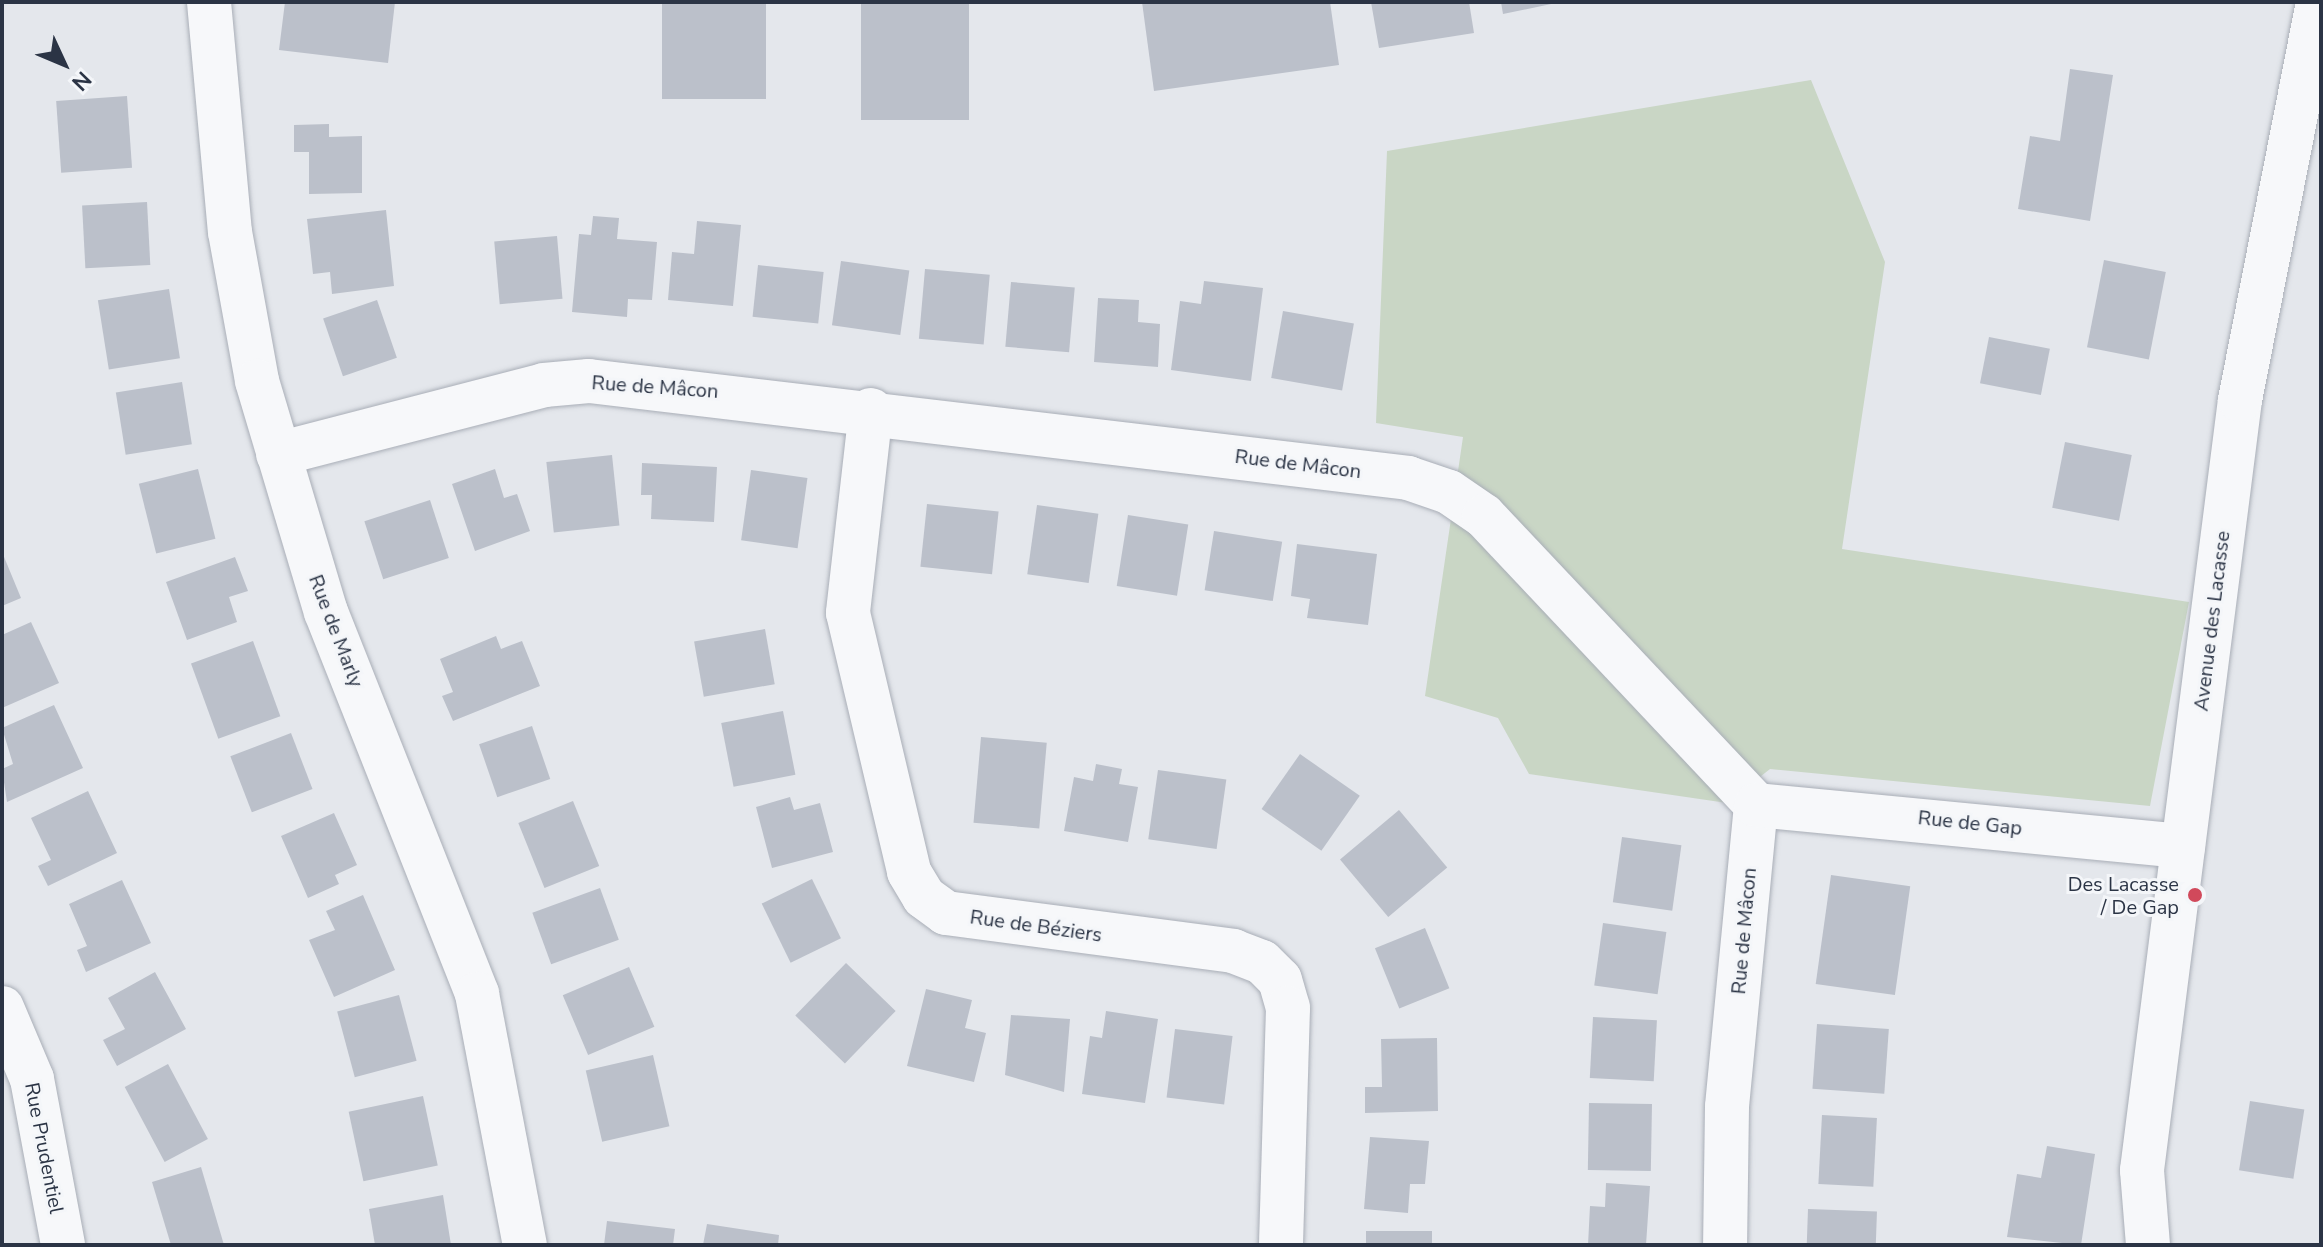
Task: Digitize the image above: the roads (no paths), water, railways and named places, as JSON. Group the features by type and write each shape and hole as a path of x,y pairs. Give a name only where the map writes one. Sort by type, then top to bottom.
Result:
{"street":[{"name":"Rue de Marly","path":"209,2 230,232 278,454 326,612 458,933 495,1066 525,1245"},
{"name":"Avenue des Lacasse","path":"2148,1245 2142,1170 2240,400 2318,2"},
{"name":"Rue de Mâcon","path":"278,454 544,385 589,381 871,410 1408,478 1449,492 1484,516 1756,805 1727,1107 1725,1245"},
{"name":"Rue de Béziers","path":"871,410 848,613 909,872 924,897 946,913 1233,951 1262,962 1280,980 1288,1008 1281,1245"},
{"name":"Rue de Gap","path":"1756,805 2183,846"},
{"name":"Rue Prudentiel","path":"2,1008 17,1084 63,1245"}],"place":[{"name":"Des Lacasse / De Gap","path":"2195,895"}]}
